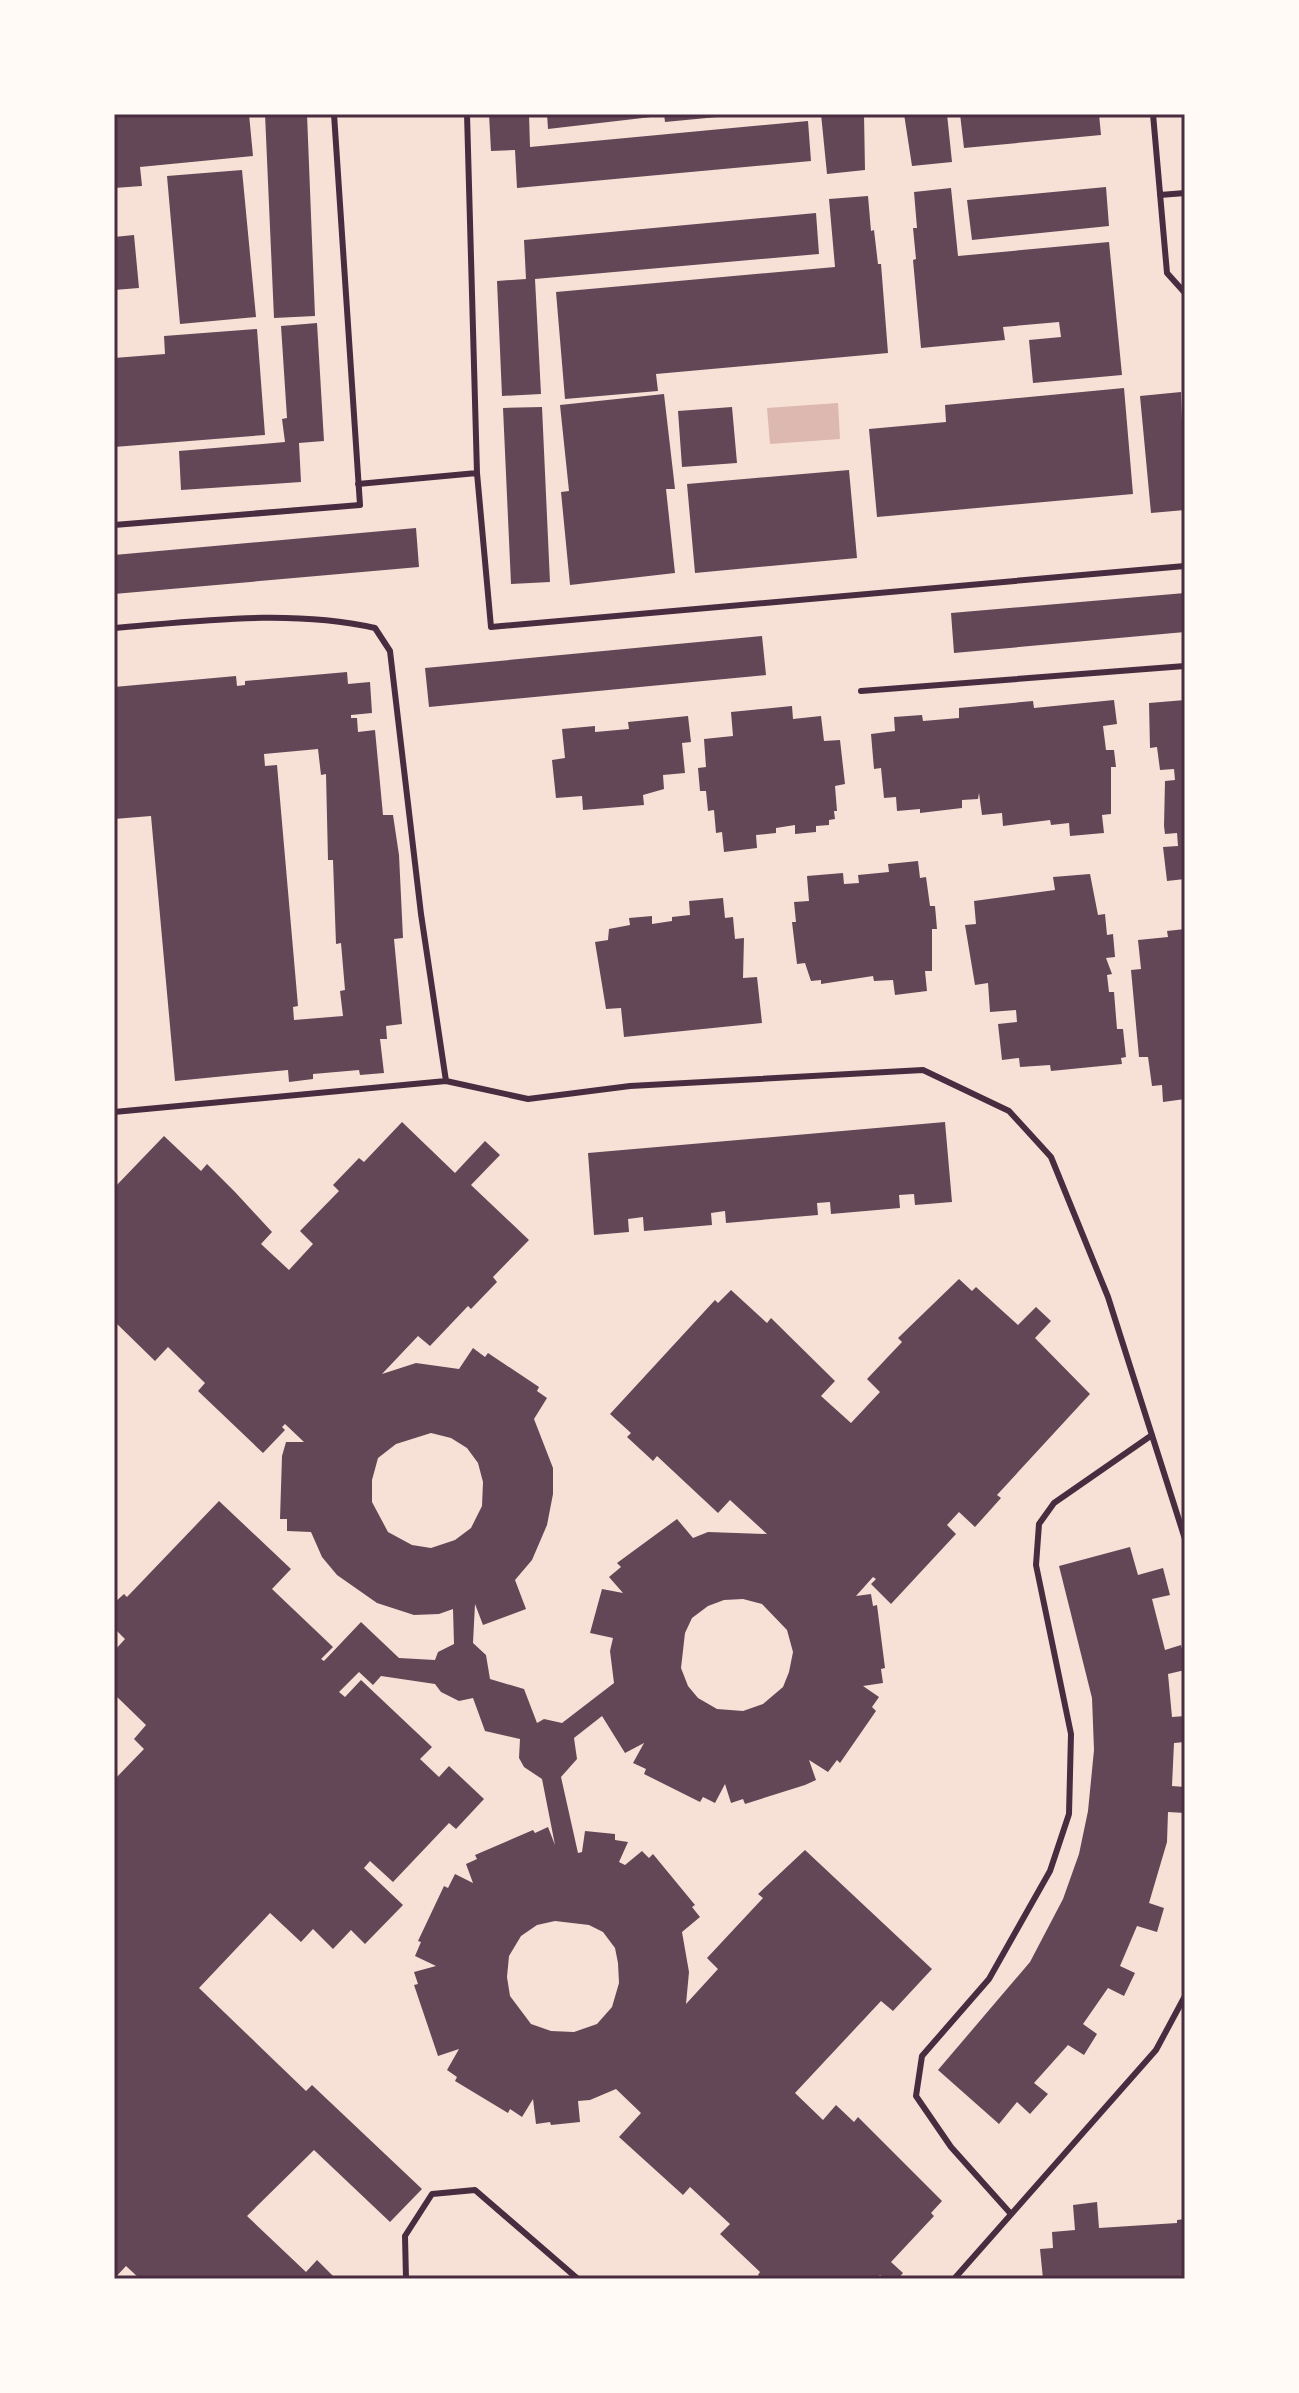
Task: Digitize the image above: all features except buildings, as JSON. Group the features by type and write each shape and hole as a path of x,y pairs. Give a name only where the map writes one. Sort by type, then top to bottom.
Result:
{"lane":[{"path":"114,525 360,505 334,114"},
{"path":"467,114 477,473 491,627 1185,566"},
{"path":"1153,114 1167,273 1185,293"},
{"path":"1160,195 1185,193"},
{"path":"358,484 477,473"},
{"path":"114,628 239,617 348,622 375,628 390,651 421,914 446,1081"},
{"path":"861,691 1185,666"},
{"path":"114,1112 446,1081 528,1099 630,1086 923,1070 1009,1111 1051,1157 1108,1297 1185,1539"},
{"path":"1011,2214 951,2147 916,2096 922,2056 989,1979 1050,1871 1069,1814 1071,1734 1036,1565 1039,1524 1054,1503 1152,1435"},
{"path":"954,2279 1156,2050 1185,1996"},
{"path":"406,2279 405,2236 432,2194 475,2190 578,2279"}],"shaded area":[{"path":"838,403 840,439 770,444 767,408"}]}
